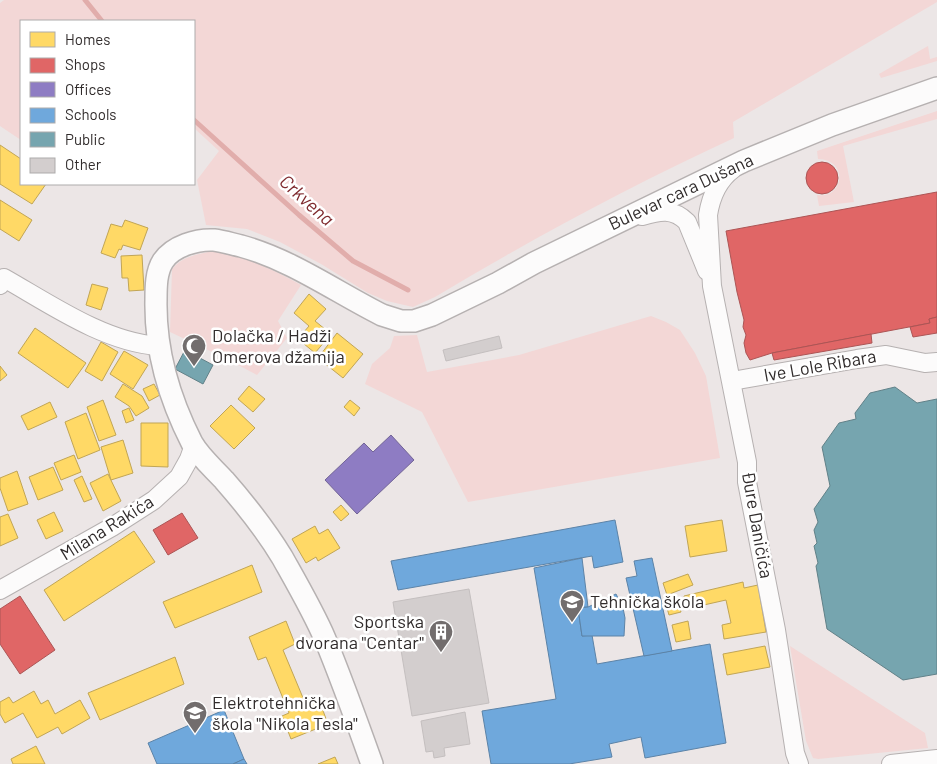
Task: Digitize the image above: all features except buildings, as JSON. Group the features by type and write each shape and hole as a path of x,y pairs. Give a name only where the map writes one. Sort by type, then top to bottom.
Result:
{"street":[{"name":"Bulevar cara Dušana","path":"372,764 324,638 286,565 244,503 194,445 176,408 168,388 158,346 155,312 156,282 164,259 180,247 213,240 264,252 382,315 401,321 414,321 432,315 617,222 744,161 832,125 937,88"},
{"name":"Đure Daničića","path":"744,161 723,176 710,204 708,215 712,286 747,462 747,482 776,630 795,753 799,764"},
{"name":"Đure Daničića","path":"617,222 666,211 681,216 687,222 712,286"},
{"path":"2,282 95,329 118,338 158,346"},
{"name":"Ive Lole Ribara","path":"732,381 886,355 926,363 937,362"},
{"name":"Milana Rakića","path":"0,590 112,528 154,500 178,477 189,459 194,445"},
{"path":"891,764 937,760"}],"shaded area":[{"path":"4,0 937,0 937,2 733,122 734,138 583,213 435,297 413,307 387,301 368,293 321,264 280,242 247,229 206,225 197,180 219,151 195,129 195,20 20,20 20,139 0,126 0,3"},
{"path":"928,46 930,59 937,57 937,61 881,78 879,74"},
{"path":"937,111 937,119 843,146 854,202 819,206 817,195 826,195 833,192 837,186 839,172 828,161 818,159 817,151"},
{"path":"214,251 259,264 301,285 278,321 287,338 257,375 170,332 172,269 186,258"},
{"path":"651,316 680,330 695,353 706,376 720,458 468,502 422,412 365,384 372,364 390,348 394,336 417,335 427,372 519,355"},
{"path":"790,646 925,733 928,748 813,758 806,741"}],"waterway":[{"name":"Crkvena","path":"85,0 101,20"},
{"name":"Crkvena","path":"195,121 353,261 408,290"}],"place":[{"name":"Dolačka / Hadži Omerova džamija","path":"194,367"},
{"name":"Tehnička škola","path":"572,623"},
{"name":"Sportska dvorana \"Centar\"","path":"441,653"},
{"name":"Elektrotehnička škola \"Nikola Tesla\"","path":"195,734"}]}
